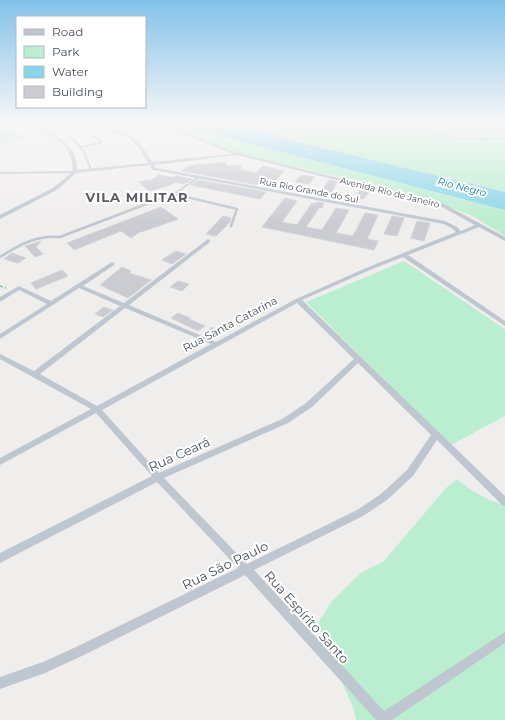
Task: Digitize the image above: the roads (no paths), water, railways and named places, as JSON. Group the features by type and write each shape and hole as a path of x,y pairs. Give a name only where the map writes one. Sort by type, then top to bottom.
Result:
{"street":[{"path":"72,156 75,172"},
{"path":"146,156 150,164"},
{"path":"0,173 75,172 223,156"},
{"name":"Avenida Rio de Janeiro","path":"243,156 436,203 505,239"},
{"path":"175,161 180,174"},
{"name":"Rua Rio Grande do Sul","path":"150,164 154,169 445,223 455,228 460,233"},
{"path":"0,217 55,189 75,172"},
{"path":"0,213 8,213"},
{"name":"Rua Santa Catarina","path":"0,462 298,300 368,269 480,225"},
{"path":"34,375 208,241"},
{"path":"404,256 503,321"},
{"path":"0,337 112,264"},
{"path":"78,286 216,344"},
{"path":"0,300 19,288 51,303"},
{"path":"298,300 505,502"},
{"name":"Rua Espírito Santo","path":"0,356 97,409 158,477 246,569 382,720"},
{"name":"Rua Ceará","path":"0,558 158,477 285,421 309,405 358,358"},
{"name":"Rua São Paulo","path":"0,683 45,667 80,651 360,513 372,506 410,473 436,435"},
{"path":"382,720 505,637"}],"lane":[{"path":"88,156 91,170"},
{"path":"0,257 34,238 51,235 60,237 174,194 199,177"},
{"path":"174,194 237,209 231,226"}],"water":[{"name":"Rio Negro","path":"295,156 354,156 505,192 505,210"}],"district":[{"name":"VILA MILITAR","path":"137,197"}]}
